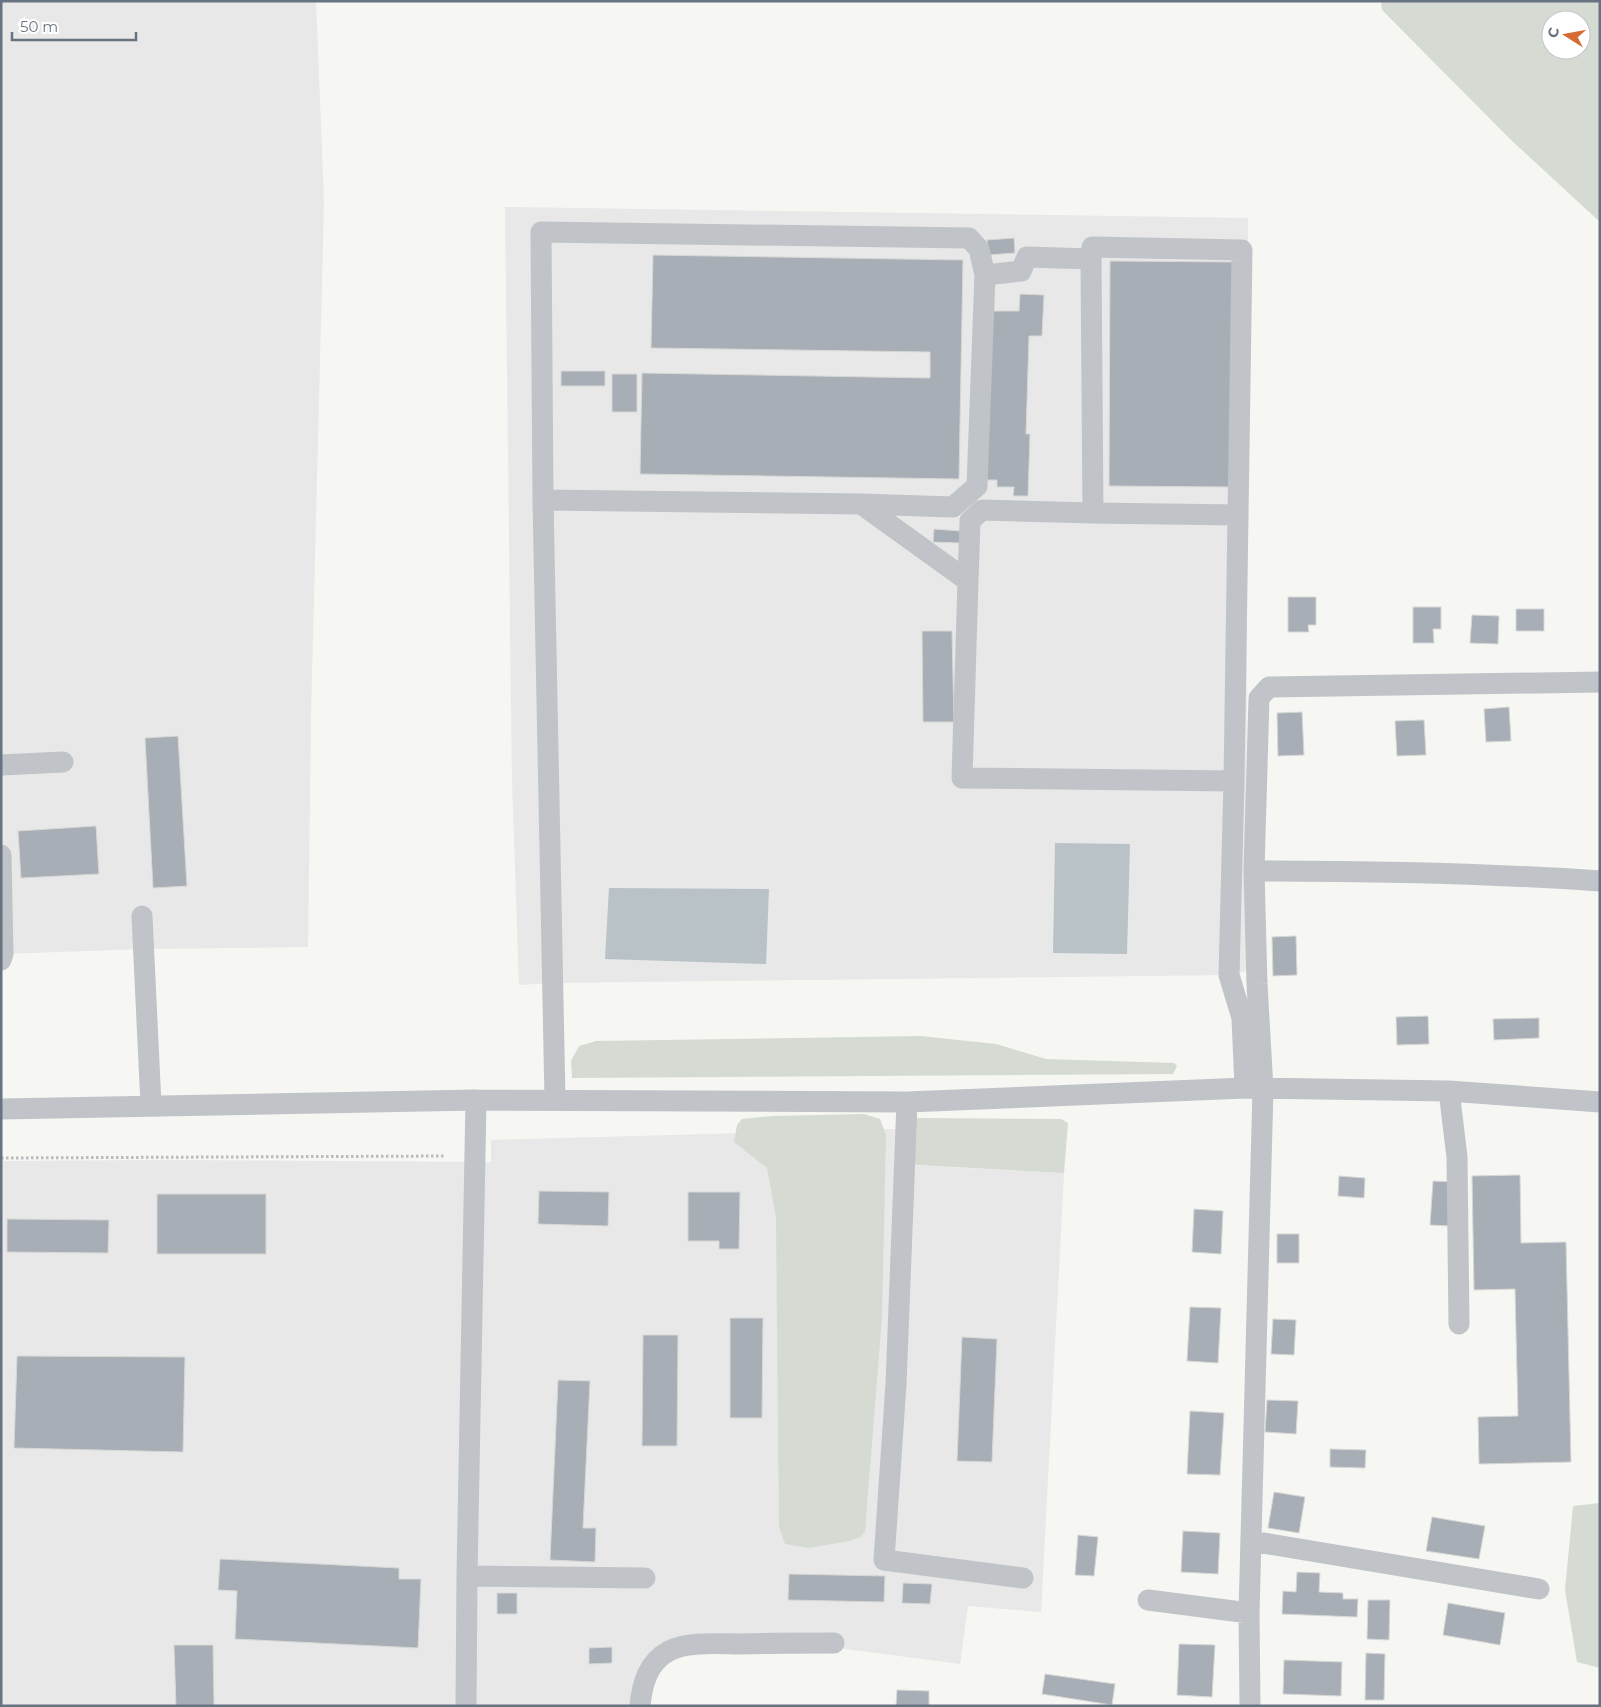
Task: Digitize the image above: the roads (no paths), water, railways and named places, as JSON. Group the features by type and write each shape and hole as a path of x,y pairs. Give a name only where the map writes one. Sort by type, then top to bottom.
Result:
{"street":[{"path":"543,500 953,507 977,486 984,275 979,249 969,238 541,232 543,500 555,1100"},
{"path":"1093,513 1092,247 1242,250 1234,781 1228,975 1242,1018 1254,1089"},
{"path":"984,275 1021,271 1028,257 1091,259"},
{"path":"860,504 968,581"},
{"path":"1234,781 962,778 970,521 982,510 1238,515"},
{"path":"1250,1706 1249,1613 1254,1089 1257,984 1254,871 1259,698 1269,687 1600,682"},
{"path":"1,765 63,762"},
{"path":"1,856 3,954 1,960"},
{"path":"1254,871 1536,876 1600,881"},
{"path":"142,916 151,1105"},
{"path":"1,1109 476,1100 907,1102 1254,1089 1449,1091 1600,1102"},
{"path":"1449,1091 1457,1158 1459,1324"},
{"path":"466,1706 476,1100"},
{"path":"907,1102 896,1384 884,1560 1023,1578"},
{"path":"1251,1541 1539,1589"},
{"path":"467,1576 646,1578"},
{"path":"1148,1600 1249,1613"},
{"path":"640,1706 641,1688 647,1672 658,1659 670,1650 695,1644 834,1643"}]}
